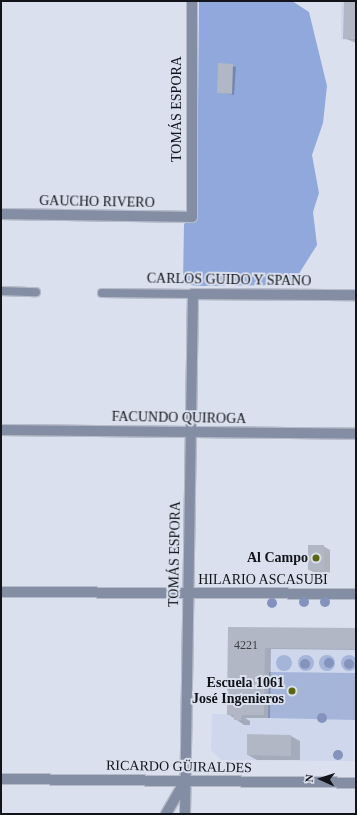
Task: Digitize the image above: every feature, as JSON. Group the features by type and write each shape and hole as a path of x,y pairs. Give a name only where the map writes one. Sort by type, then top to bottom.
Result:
{"street":[{"name":"TOMÁS ESPORA","path":"192,1 192,217"},
{"name":"GAUCHO RIVERO","path":"1,214 192,217"},
{"name":"TOMÁS ESPORA","path":"185,814 193,294"},
{"name":"CARLOS GUIDO Y SPANO","path":"193,294 356,295"},
{"name":"FACUNDO QUIROGA","path":"1,430 356,434"},
{"name":"HILARIO ASCASUBI","path":"1,592 356,594"},
{"name":"RICARDO GÜIRALDES","path":"1,779 356,784"},
{"path":"166,814 185,782"}],"lane":[{"path":"1,292 36,292"},
{"name":"CARLOS GUIDO Y SPANO","path":"102,292 193,294"}],"shaded area":[{"path":"199,1 292,1 309,12 327,86 323,123 312,155 319,193 313,212 317,245 295,280 283,285 198,286 183,284 184,224 197,214"},
{"path":"341,1 356,1 356,40 341,40"},
{"name":"Escuela 1061 José Ingenieros","path":"228,627 356,628 356,761 221,760 211,750 212,714 227,714"},
{"path":"284,655 291,660 292,663 287,670 284,671 277,666 276,663 281,656"},
{"path":"306,655 313,660 314,663 309,670 306,671 299,666 298,663 303,656"},
{"path":"327,655 334,660 335,663 330,670 327,671 320,666 319,663 324,656"},
{"path":"349,655 356,660 357,663 352,670 349,671 342,666 341,663 346,656"},
{"path":"269,672 356,673 356,720 268,718"}],"building":[{"path":"344,1 356,1 356,39 343,39"},
{"path":"218,63 233,64 232,94 217,93"},
{"name":"Al Campo","path":"308,545 324,545 324,570 308,570"},
{"path":"228,627 356,628 356,649 265,648 264,715 242,715 241,720 234,720 234,715 227,715"},
{"path":"247,734 291,735 291,756 247,755"}],"place":[{"name":"Al Campo","path":"316,558"},
{"name":"Escuela 1061 José Ingenieros","path":"292,691"}]}
